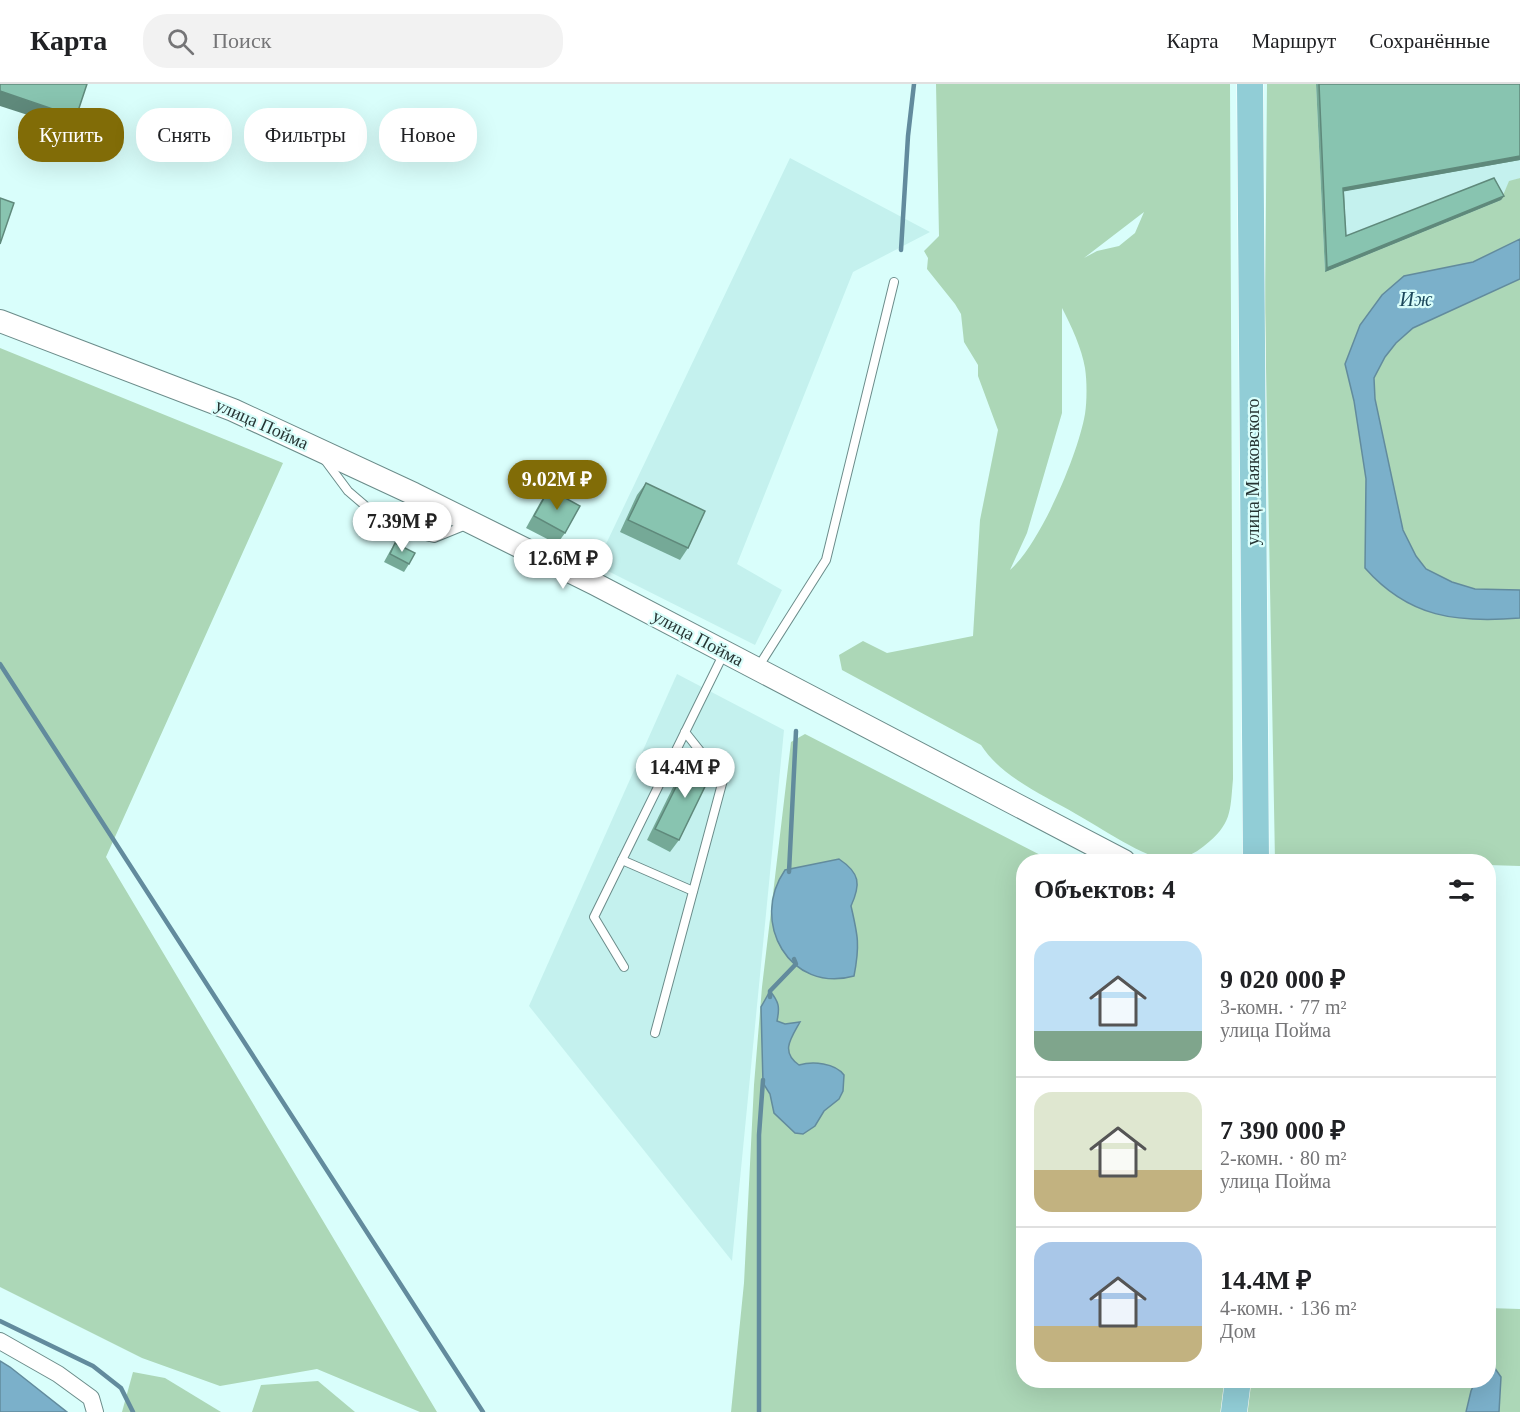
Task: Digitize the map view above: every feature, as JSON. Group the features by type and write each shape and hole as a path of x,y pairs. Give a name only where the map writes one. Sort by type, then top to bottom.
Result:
{"main road":[{"name":"улица Маяковского","path":"1250,84 1256,854"},
{"name":"улица Пойма","path":"0,321 233,410 316,448 595,584 1111,854"},
{"path":"1234,1412 1237,1388"}],"street":[{"path":"0,1341 58,1374 91,1398 95,1412"}],"lane":[{"path":"757,669 826,560 894,282"},
{"path":"316,448 348,491 369,509 400,530 434,537 472,523"},
{"path":"624,967 594,917 725,652"},
{"path":"655,1033 723,780 685,732"},
{"path":"622,860 693,891"}],"shaded area":[{"path":"1316,84 1520,84 1520,178 1509,182 1501,200 1325,272"},
{"path":"790,158 930,232 853,272 737,564 782,590 755,645 596,565"},
{"path":"677,674 784,730 732,1261 529,1006"}],"green space":[{"path":"936,84 1230,84 1233,779 1230,809 1225,824 1201,849 1192,854 1148,854 1123,842 1037,793 1012,776 990,757 981,745 842,670 839,655 863,641 887,653 973,636 980,520 998,430 978,376 978,365 964,342 961,314 927,269 928,258 924,251 939,236","holes":["1144,212 1135,233 1119,246 1097,251 1084,258","1062,308 1076,337 1086,373 1086,403 1081,431 1066,475 1045,520 1022,558 1010,570 1027,533 1062,413"]},
{"path":"1267,84 1316,84 1325,272 1501,200 1509,181 1520,178 1520,239 1473,262 1404,276 1345,364 1354,401 1366,479 1365,568 1399,598 1435,614 1475,619 1520,618 1520,866 1496,865 1496,854 1275,854 1265,312"},
{"path":"1520,279 1520,590 1475,589 1452,582 1426,569 1416,556 1403,530 1375,399 1374,378 1385,357 1396,343 1413,328"},
{"path":"0,348 283,463 106,857 437,1412 420,1412 317,1369 220,1386 142,1358 0,1287"},
{"path":"805,734 1038,854 1016,854 1016,1388 1472,1388 1466,1412 731,1412 744,1283 754,1085 762,987 791,742"},
{"path":"1496,1308 1520,1309 1520,1412 1499,1412 1496,1386"},
{"path":"133,1372 165,1378 221,1412 122,1412"},
{"path":"318,1381 355,1412 252,1412 261,1385"}],"water":[{"name":"Иж","path":"1520,239 1520,279 1413,328 1396,343 1385,357 1374,378 1375,399 1403,530 1416,556 1426,569 1452,582 1475,589 1520,590 1520,618 1455,618 1435,614 1399,598 1365,568 1366,479 1354,401 1345,364 1360,325 1382,295 1404,276 1473,262"},
{"path":"839,859 851,869 857,879 851,906 858,948 854,976 831,979 811,974 795,964 782,949 774,931 772,911 775,890 785,870"},
{"path":"770,991 778,1005 777,1021 785,1024 800,1022 789,1045 793,1060 799,1065 817,1063 829,1066 844,1075 843,1091 839,1099 824,1111 815,1126 803,1134 795,1133 774,1113 770,1094 763,1083 761,1007"},
{"path":"0,1361 10,1367 67,1412 0,1412"},
{"path":"1496,1370 1501,1377 1499,1412 1466,1412 1472,1388 1496,1388"}],"building":[{"path":"0,84 87,84 79,108 50,108 0,91"},
{"path":"1319,84 1520,84 1520,156 1343,188 1346,236 1494,178 1504,196 1327,268"},
{"path":"0,198 14,203 0,244"},
{"path":"646,483 705,511 688,548 628,520"},
{"path":"549,489 580,506 565,533 534,516"},
{"path":"395,543 415,553 409,564 390,554"},
{"path":"691,757 714,768 679,840 655,829"}],"waterway":[{"path":"901,250 908,136 914,84"},
{"path":"0,664 483,1412"},
{"path":"789,872 796,731"},
{"path":"770,997 770,991 796,964 794,959"},
{"path":"759,1412 759,1135 763,1080"},
{"path":"0,1321 93,1366 121,1388 133,1412"}]}
